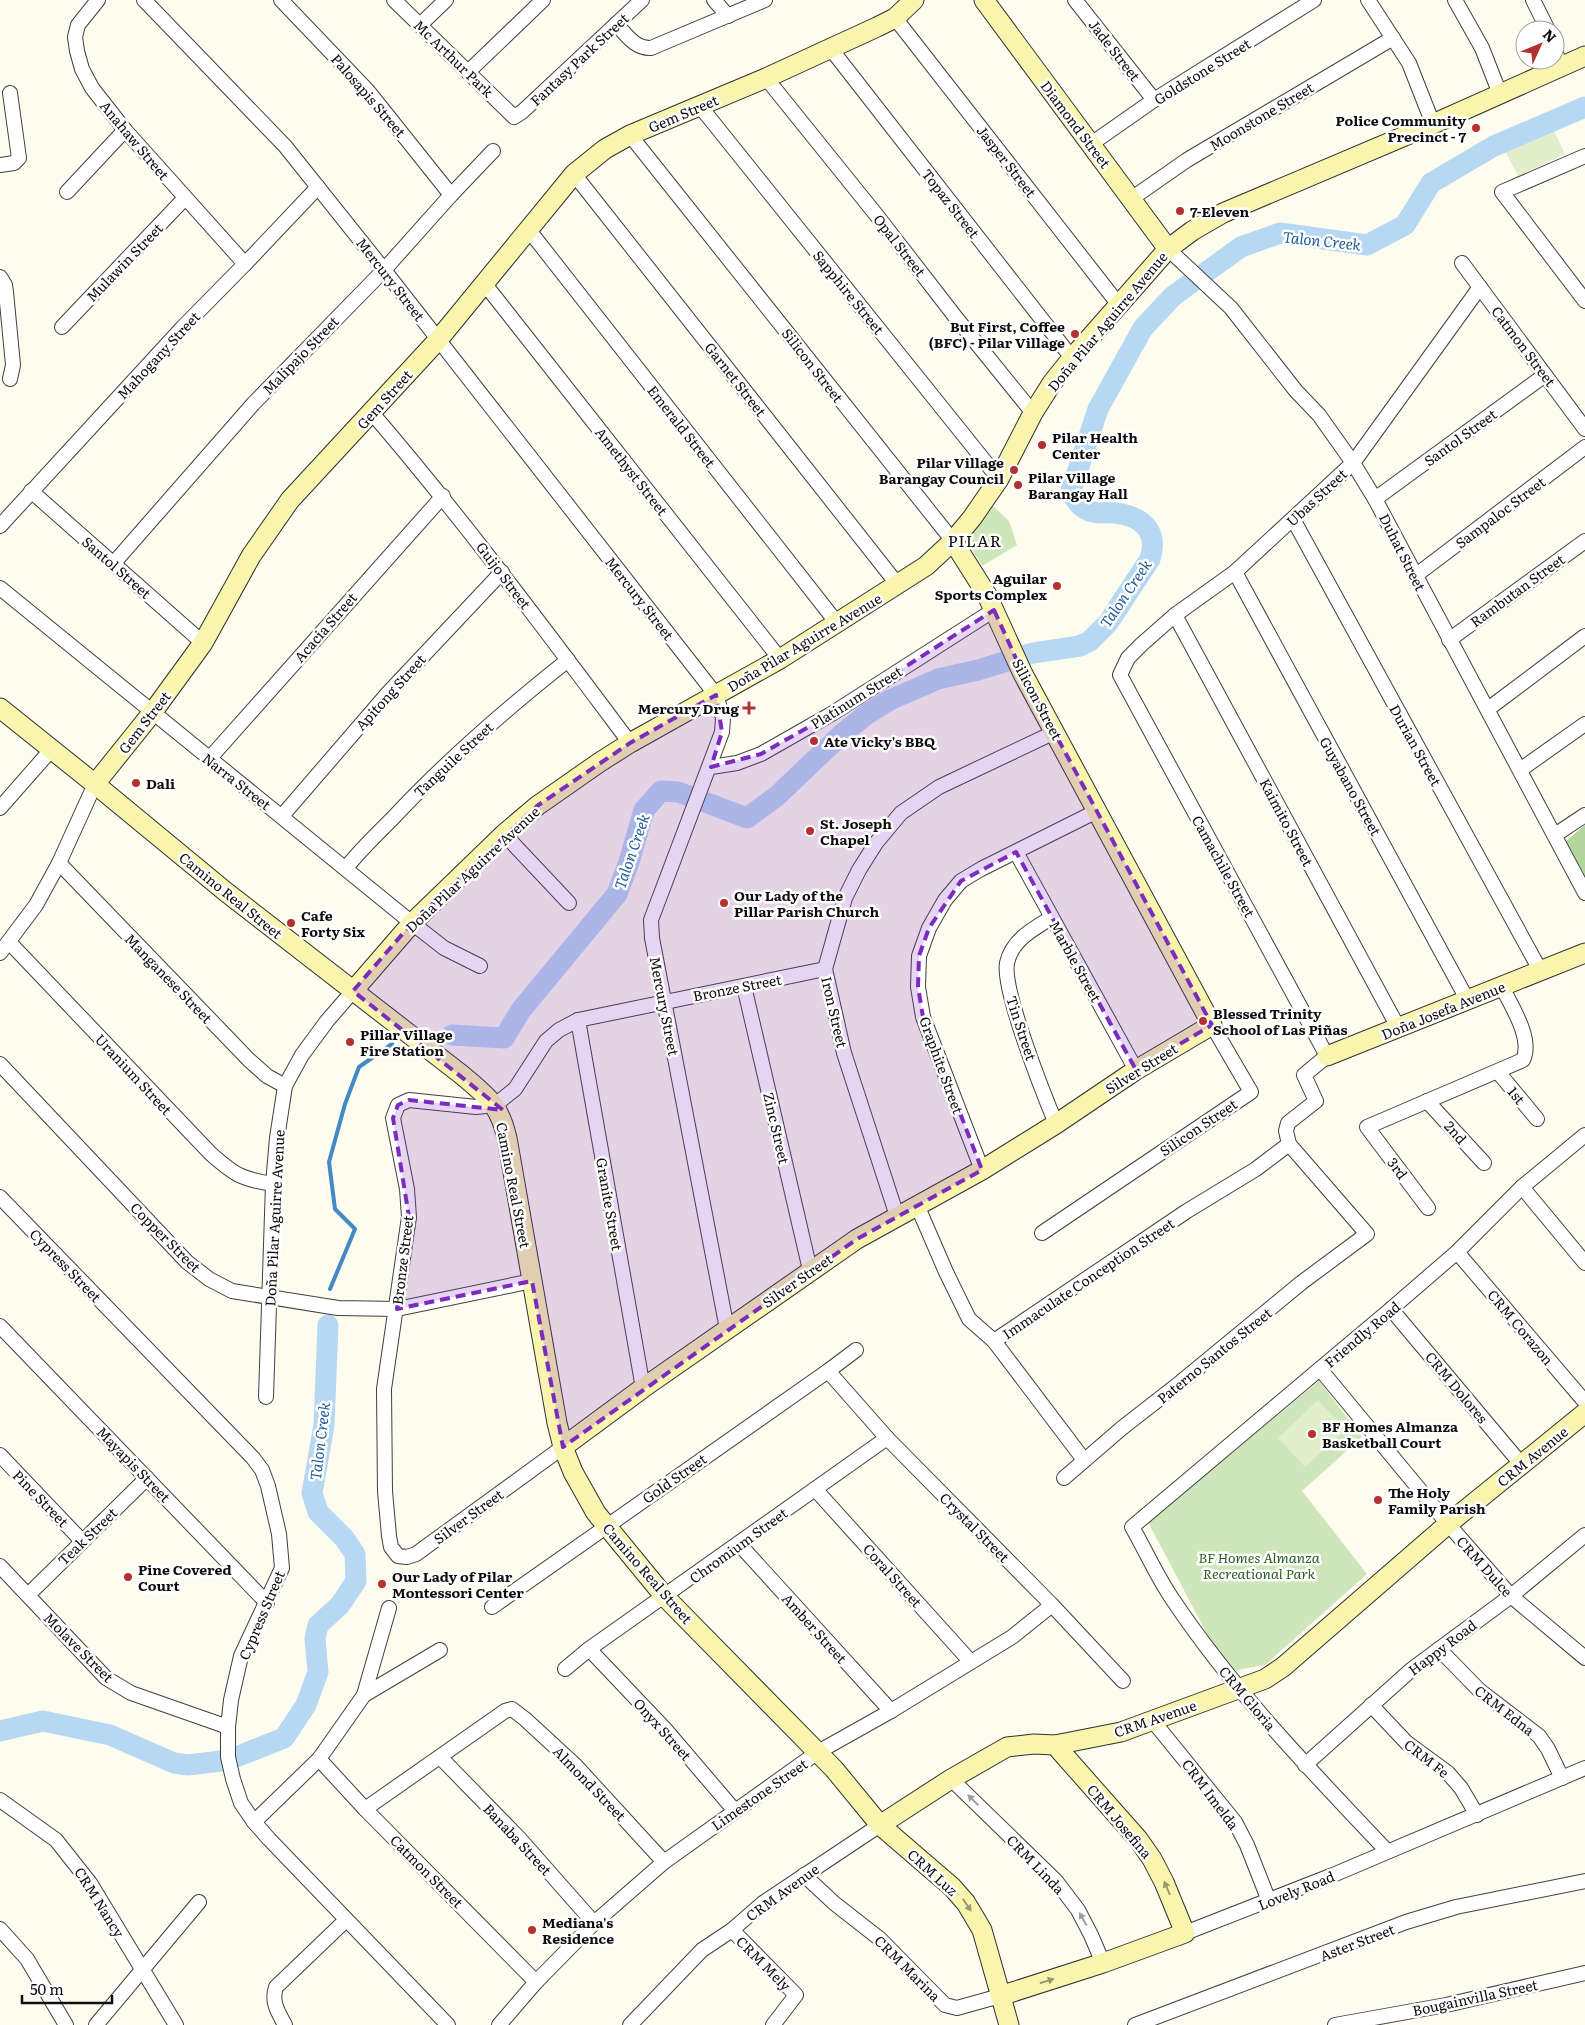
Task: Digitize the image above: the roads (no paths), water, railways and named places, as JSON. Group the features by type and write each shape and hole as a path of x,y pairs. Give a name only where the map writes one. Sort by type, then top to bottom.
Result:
{"street":[{"name":"Anahaw Street","path":"98,0 78,25 76,37 76,52 92,88 125,130 245,264"},
{"name":"Mercury Street","path":"144,0 285,146 716,695 723,718 722,732 711,767 651,920 652,938 727,1329"},
{"name":"Palosapis Street","path":"282,0 368,91 451,195"},
{"name":"Mc Arthur Park","path":"394,0 514,117"},
{"path":"420,25 446,0"},
{"path":"468,72 543,0"},
{"name":"Fantasy Park Street","path":"514,117 522,112 642,0"},
{"path":"714,0 728,16"},
{"path":"616,24 636,44 643,48 651,48 765,0"},
{"name":"Gem Street","path":"0,953 36,905 59,863 95,784 152,713 203,643 251,556 284,508 438,340 574,174 605,149 630,135 766,78 895,18 914,0"},
{"name":"Diamond Street","path":"984,0 1168,249"},
{"name":"Jade Street","path":"1075,0 1154,100"},
{"name":"Goldstone Street","path":"1091,144 1154,100 1314,0"},
{"path":"1368,0 1417,80 1433,124"},
{"path":"1455,0 1482,48 1500,94"},
{"path":"1533,0 1543,20"},
{"name":"Jasper Street","path":"895,18 1119,304"},
{"name":"Moonstone Street","path":"1131,198 1188,160 1393,38"},
{"name":"Topaz Street","path":"830,48 1072,358"},
{"name":"Doña Pilar Aguirre Avenue","path":"1565,58 1585,56"},
{"name":"Doña Pilar Aguirre Avenue","path":"266,1397 273,1184 277,1138 285,1086 302,1055 327,1021 412,923 504,834 568,784 630,743 780,659 926,566 953,541 972,518 999,479 1052,383 1168,249 1192,231 1224,213 1500,94 1540,70"},
{"name":"Opal Street","path":"766,78 1034,413"},
{"path":"0,165 14,162 19,158 10,92"},
{"name":"Sapphire Street","path":"699,105 999,479"},
{"path":"67,192 125,130"},
{"name":"Silicon Street","path":"630,135 953,541 973,571 994,610 1020,667 1212,1025 1251,1092 1042,1232"},
{"name":"Malipajo Street","path":"113,564 253,404 384,270 451,195 493,152"},
{"path":"1584,158 1502,192 1585,300"},
{"name":"Garnet Street","path":"574,174 898,585"},
{"name":"Mahogany Street","path":"0,526 183,327 318,187"},
{"name":"Mulawin Street","path":"62,327 185,198"},
{"name":"Emerald Street","path":"528,229 837,623"},
{"name":"Duhat Street","path":"1168,249 1227,305 1296,391 1319,414 1353,463 1375,499 1585,893"},
{"name":"Catmon Street","path":"1462,264 1585,429"},
{"path":"0,277 5,285 6,292 8,371"},
{"name":"Amethyst Street","path":"484,283 780,659"},
{"name":"Ubas Street","path":"1120,675 1128,658 1175,615 1234,572 1353,463 1480,287"},
{"name":"Santol Street","path":"1375,499 1545,375"},
{"name":"Guijo Street","path":"372,413 442,496 502,572 630,743"},
{"name":"Sampaloc Street","path":"1415,576 1585,447"},
{"name":"Santol Street","path":"31,491 203,643"},
{"name":"Acacia Street","path":"209,759 442,496"},
{"name":"Durian Street","path":"1293,519 1540,970"},
{"name":"Rambutan Street","path":"1449,640 1585,541"},
{"name":"Apitong Street","path":"282,816 394,686 502,572"},
{"name":"Guyabano Street","path":"1234,572 1468,1001"},
{"name":"Narra Street","path":"0,588 412,923 444,948 480,966"},
{"name":"Platinum Street","path":"711,767 737,763 761,754 833,713 994,610"},
{"name":"Kaimito Street","path":"1175,615 1399,1029"},
{"path":"1488,709 1585,636"},
{"name":"Tanguile Street","path":"346,868 424,784 480,732 568,660"},
{"name":"Camachile Street","path":"1120,675 1327,1056"},
{"name":"Camino Real Street","path":"0,708 226,892 462,1075 495,1105 503,1120 507,1138 563,1447 573,1472 596,1513 665,1597 818,1752 852,1790"},
{"path":"1520,770 1585,724"},
{"name":"Iron Street","path":"898,1216 844,1053 825,969 845,898 859,870 876,843 901,813 939,787 1055,732"},
{"path":"0,808 51,750"},
{"name":"Graphite Street","path":"982,1170 923,1017 918,987 920,956 928,928 945,900 961,882 981,869 1097,811"},
{"path":"1555,836 1585,815"},
{"path":"504,834 569,903"},
{"name":"Marble Street","path":"1016,852 1136,1070"},
{"name":"Manganese Street","path":"59,863 249,1060 267,1076 285,1086"},
{"name":"Tin Street","path":"1051,918 1023,936 1014,948 1007,963 1012,1002 1056,1124"},
{"name":"Uranium Street","path":"9,942 210,1154 229,1170 247,1180 273,1184"},
{"name":"Doña Josefa Avenue","path":"1290,1144 1286,1131 1288,1123 1316,1101 1304,1078 1305,1074 1327,1056 1399,1029 1585,953"},
{"name":"Bronze Street","path":"398,1556 391,1548 385,1491 384,1389 409,1217 407,1189 393,1118 398,1105 409,1100 476,1107 495,1105 515,1088 546,1041 559,1030 578,1020 825,969"},
{"name":"Zinc Street","path":"744,986 810,1270"},
{"path":"1428,1101 1524,1060 1527,1052 1526,1039 1502,987"},
{"name":"Granite Street","path":"578,1020 643,1388"},
{"name":"Silver Street","path":"398,1556 407,1557 416,1554 643,1388 857,1239 982,1170 1056,1124 1136,1070 1212,1025"},
{"name":"Copper Street","path":"0,1064 187,1262 209,1279 232,1290 268,1298 338,1308 396,1309 532,1281"},
{"name":"1st","path":"1498,1072 1537,1119"},
{"name":"3rd","path":"1428,1101 1367,1127 1428,1208"},
{"name":"2nd","path":"1428,1101 1484,1163"},
{"name":"Friendly Road","path":"1132,1527 1457,1252 1522,1187 1585,1134"},
{"name":"Paterno Santos Street","path":"1064,1478 1301,1283 1367,1234 1290,1144"},
{"name":"Immaculate Conception Street","path":"917,1205 963,1308 976,1326 994,1341 1188,1211 1256,1169 1290,1144"},
{"path":"1522,1187 1585,1263"},
{"name":"Cypress Street","path":"0,1197 262,1470 268,1486 282,1554 282,1568 242,1656 232,1700 228,1727 228,1757 241,1803 254,1822 448,2025"},
{"name":"CRM Corazon","path":"1457,1252 1585,1402"},
{"name":"CRM Dolores","path":"1391,1309 1522,1465"},
{"name":"Mayapis Street","path":"0,1326 267,1603"},
{"path":"994,1341 1084,1460"},
{"name":"Gold Street","path":"492,1607 828,1372 856,1350"},
{"name":"CRM Dulce","path":"1320,1369 1448,1524 1511,1596 1585,1658"},
{"name":"Crystal Street","path":"828,1372 887,1438 1052,1605 1123,1682"},
{"name":"CRM Avenue","path":"630,2025 702,1950 732,1930 763,1903 951,1779 1007,1747 1034,1744 1055,1745 1121,1732 1265,1680 1283,1667 1448,1524 1585,1413"},
{"name":"Chromium Street","path":"564,1669 589,1649 887,1438"},
{"name":"Pine Street","path":"0,1456 82,1541"},
{"name":"Teak Street","path":"28,1595 147,1478"},
{"name":"Coral Street","path":"815,1489 970,1661"},
{"name":"CRM Gloria","path":"1132,1527 1171,1598 1202,1641 1305,1765 1387,1851"},
{"name":"Happy Road","path":"1305,1765 1411,1670 1584,1539"},
{"name":"Amber Street","path":"739,1544 891,1711"},
{"name":"Molave Street","path":"0,1566 106,1678 119,1687 165,1706 228,1727"},
{"name":"Limestone Street","path":"499,2025 536,1982 594,1922 664,1862 818,1752 891,1711 1012,1637 1052,1605"},
{"path":"254,1822 319,1759 364,1695 389,1608"},
{"name":"Onyx Street","path":"589,1649 665,1729 735,1811"},
{"name":"CRM Edna","path":"1439,1649 1479,1690 1539,1736 1548,1749 1562,1778"},
{"path":"364,1695 440,1650"},
{"name":"CRM Fe","path":"1371,1705 1407,1743 1448,1773 1461,1788 1477,1815"},
{"name":"Almond Street","path":"440,1757 505,1711 512,1709 576,1766 664,1862"},
{"name":"CRM Imelda","path":"1153,1721 1235,1822 1247,1845 1269,1901"},
{"name":"CRM Josefina","path":"1055,1745 1138,1838 1164,1882 1185,1933"},
{"path":"365,1809 440,1757"},
{"name":"Banaba Street","path":"440,1757 519,1838 594,1922"},
{"name":"Catmon Street","path":"319,1759 365,1809 536,1982"},
{"name":"Lovely Road","path":"1000,1996 1103,1963 1269,1901 1585,1768"},
{"name":"CRM Linda","path":"951,1779 1056,1882 1078,1910 1103,1963"},
{"name":"CRM Luz","path":"852,1790 880,1825 952,1887 966,1903 982,1930 1009,2025"},
{"name":"CRM Nancy","path":"0,1800 56,1840 75,1863 90,1884 176,2025"},
{"name":"CRM Marina","path":"804,1875 834,1903 880,1939 945,2005 958,2008 1000,1996"},
{"name":"Aster Street","path":"1136,2025 1406,1922 1456,1907 1585,1881"},
{"path":"96,2025 199,1902"},
{"path":"285,2025 274,2001 273,1994 276,1987 346,1920"},
{"path":"0,1929 27,1959 66,2025"},
{"name":"CRM Mely","path":"732,1930 796,1995 773,2025"},
{"name":"Bougainvilla Street","path":"1335,2025 1446,2005 1585,1973"}],"waterway":[{"name":"Talon Creek","path":"452,1035 504,1038 521,1010 617,894 629,862 644,810 661,791 678,792 747,818 777,796 842,734 867,714 890,700 938,679 978,670 1033,653 1080,646 1090,641 1108,623 1150,559 1152,540 1150,533 1140,521 1115,513 1089,511 1078,503 1071,491 1098,409 1143,328 1173,296 1241,247 1280,233 1367,245 1405,225 1431,183 1494,146 1585,107"},
{"name":"Talon Creek","path":"330,1289 355,1229 335,1209 329,1162 345,1104 359,1067 392,1044"},
{"name":"Talon Creek","path":"236,1757 284,1738 306,1705 318,1672 315,1639 318,1625 340,1605 356,1581 355,1554 344,1538 318,1512 312,1493 324,1425 328,1325"},
{"name":"Talon Creek","path":"0,1731 43,1721 110,1735 174,1763 188,1765 221,1761"}],"place":[{"name":"Police Community Precinct - 7","path":"1476,128"},
{"name":"7-Eleven","path":"1180,211"},
{"name":"But First, Coffee (BFC) - Pilar Village","path":"1075,334"},
{"name":"Pilar Health Center","path":"1042,445"},
{"name":"Pilar Village Barangay Council","path":"1014,470"},
{"name":"Pilar Village Barangay Hall","path":"1018,485"},
{"name":"Aguilar Sports Complex","path":"1057,586"},
{"name":"Mercury Drug","path":"749,708"},
{"name":"Ate Vicky's BBQ","path":"814,741"},
{"name":"Dali","path":"136,783"},
{"name":"St. Joseph Chapel","path":"810,831"},
{"name":"Our Lady of the Pillar Parish Church","path":"724,903"},
{"name":"Cafe Forty Six","path":"291,923"},
{"name":"Blessed Trinity School of Las Piñas","path":"1203,1021"},
{"name":"Pillar Village Fire Station","path":"350,1042"},
{"name":"BF Homes Almanza Basketball Court","path":"1312,1434"},
{"name":"The Holy Family Parish","path":"1378,1500"},
{"name":"Pine Covered Court","path":"128,1577"},
{"name":"Our Lady of Pilar Montessori Center","path":"382,1584"},
{"name":"Mediana's Residence","path":"532,1930"}],"district":[{"name":"PILAR","path":"975,540"}],"park label":[{"name":"BF Homes Almanza Recreational Park","path":"1259,1565"}]}
